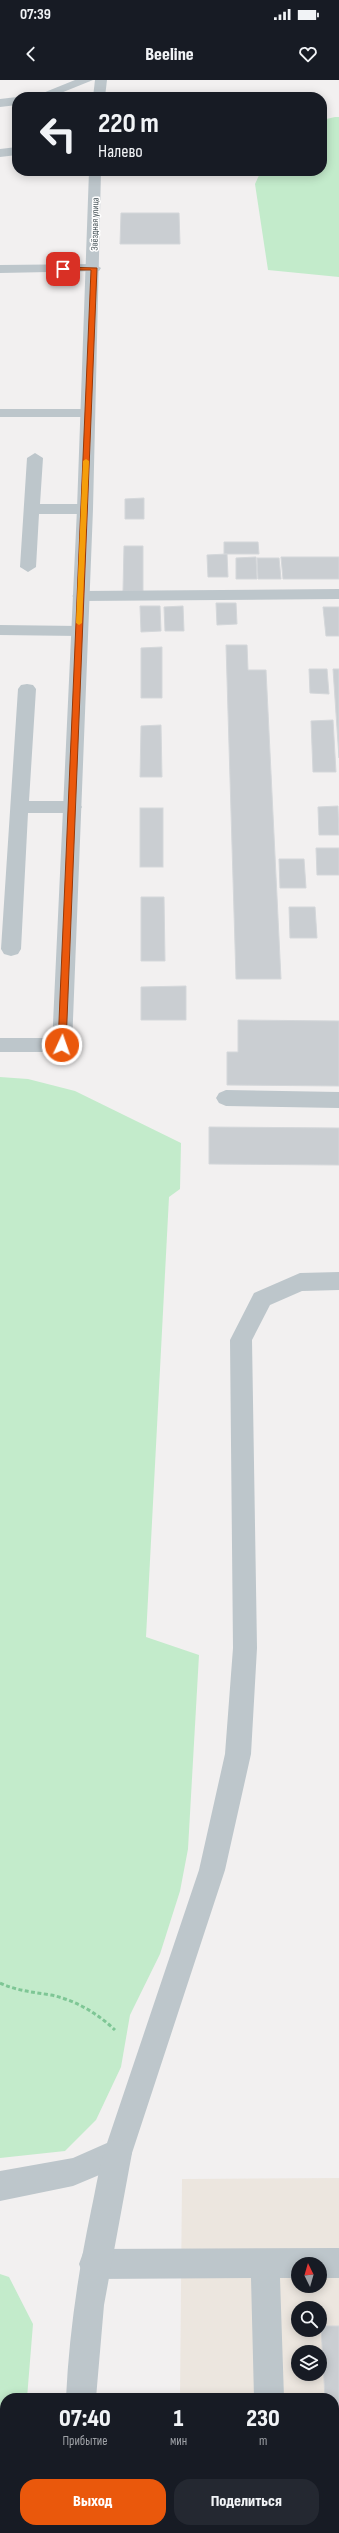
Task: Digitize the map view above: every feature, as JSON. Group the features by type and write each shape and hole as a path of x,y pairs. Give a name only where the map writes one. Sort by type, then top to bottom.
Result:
{"street":[{"path":"53,92 87,80"},
{"path":"100,92 101,80"},
{"path":"0,103 12,102"},
{"path":"0,153 12,152"},
{"name":"Звёздная улица","path":"0,1045 62,1045 73,807 80,596 85,509 87,413 94,268 95,176"},
{"path":"0,269 94,268"},
{"path":"0,413 87,413"},
{"path":"28,568 35,458"},
{"path":"32,509 85,509"},
{"path":"80,596 339,594"},
{"path":"0,630 79,631"},
{"path":"11,949 27,689"},
{"path":"20,807 73,807"},
{"path":"226,1098 339,1100"},
{"path":"81,2393 94,2264 118,2153 212,1870 238,1754 245,1648 241,1340 262,1299 300,1282 339,1281"},
{"path":"0,2186 73,2172 118,2153"},
{"path":"265,2263 269,2393"},
{"path":"94,2264 339,2263"}],"path":[{"path":"0,1983 27,1994 51,1995 76,2004 103,2020 132,2047 144,2075"}],"shaded area":[{"path":"339,2178 339,2393 180,2393 182,2179"}],"green space":[{"path":"339,117 339,277 268,270 255,184 259,176 327,176 327,119"},
{"path":"0,1077 28,1079 75,1091 181,1143 180,1189 169,1197 146,1637 199,1655 188,1849 180,1891 160,1954 130,2015 121,2067 96,2120 65,2151 0,2158"},
{"path":"0,2274 9,2277 33,2324 27,2393 0,2393"}],"building":[{"path":"121,213 179,213 180,244 120,244"},
{"path":"144,498 144,519 125,519 125,499"},
{"path":"224,542 258,542 259,554 224,554"},
{"path":"124,546 143,546 143,591 123,591"},
{"path":"227,554 228,577 208,577 207,555"},
{"path":"256,557 257,579 236,579 236,558"},
{"path":"281,557 339,557 339,579 283,579"},
{"path":"257,558 279,558 281,579 258,579"},
{"path":"216,603 236,603 237,624 217,625"},
{"path":"140,606 160,606 161,631 141,632"},
{"path":"183,606 184,631 165,631 164,607"},
{"path":"323,607 339,607 339,636 326,636"},
{"path":"226,645 247,645 248,670 266,670 281,979 236,979"},
{"path":"162,647 162,698 141,698 141,648"},
{"path":"309,669 327,669 329,694 310,693"},
{"path":"333,669 339,669 339,758"},
{"path":"333,720 336,772 313,772 311,721"},
{"path":"161,725 162,777 140,777 141,726"},
{"path":"338,806 339,835 319,835 318,807"},
{"path":"140,808 163,808 163,867 140,867"},
{"path":"316,848 339,848 339,875 317,875"},
{"path":"279,859 304,859 306,888 280,888"},
{"path":"141,897 164,897 165,961 141,961"},
{"path":"289,907 315,907 317,938 290,938"},
{"path":"186,986 186,1020 141,1020 141,987"},
{"path":"238,1020 339,1021 339,1086 227,1085 227,1052 238,1052"},
{"path":"209,1127 339,1128 339,1165 209,1164"},
{"path":"327,2326 339,2326 339,2393 325,2393 324,2381 327,2381 327,2345 322,2345 322,2337 327,2337"}],"slow traffic":[{"path":"79,623 86,461"}],"route":[{"path":"62,1045 94,268 63,269"}]}
